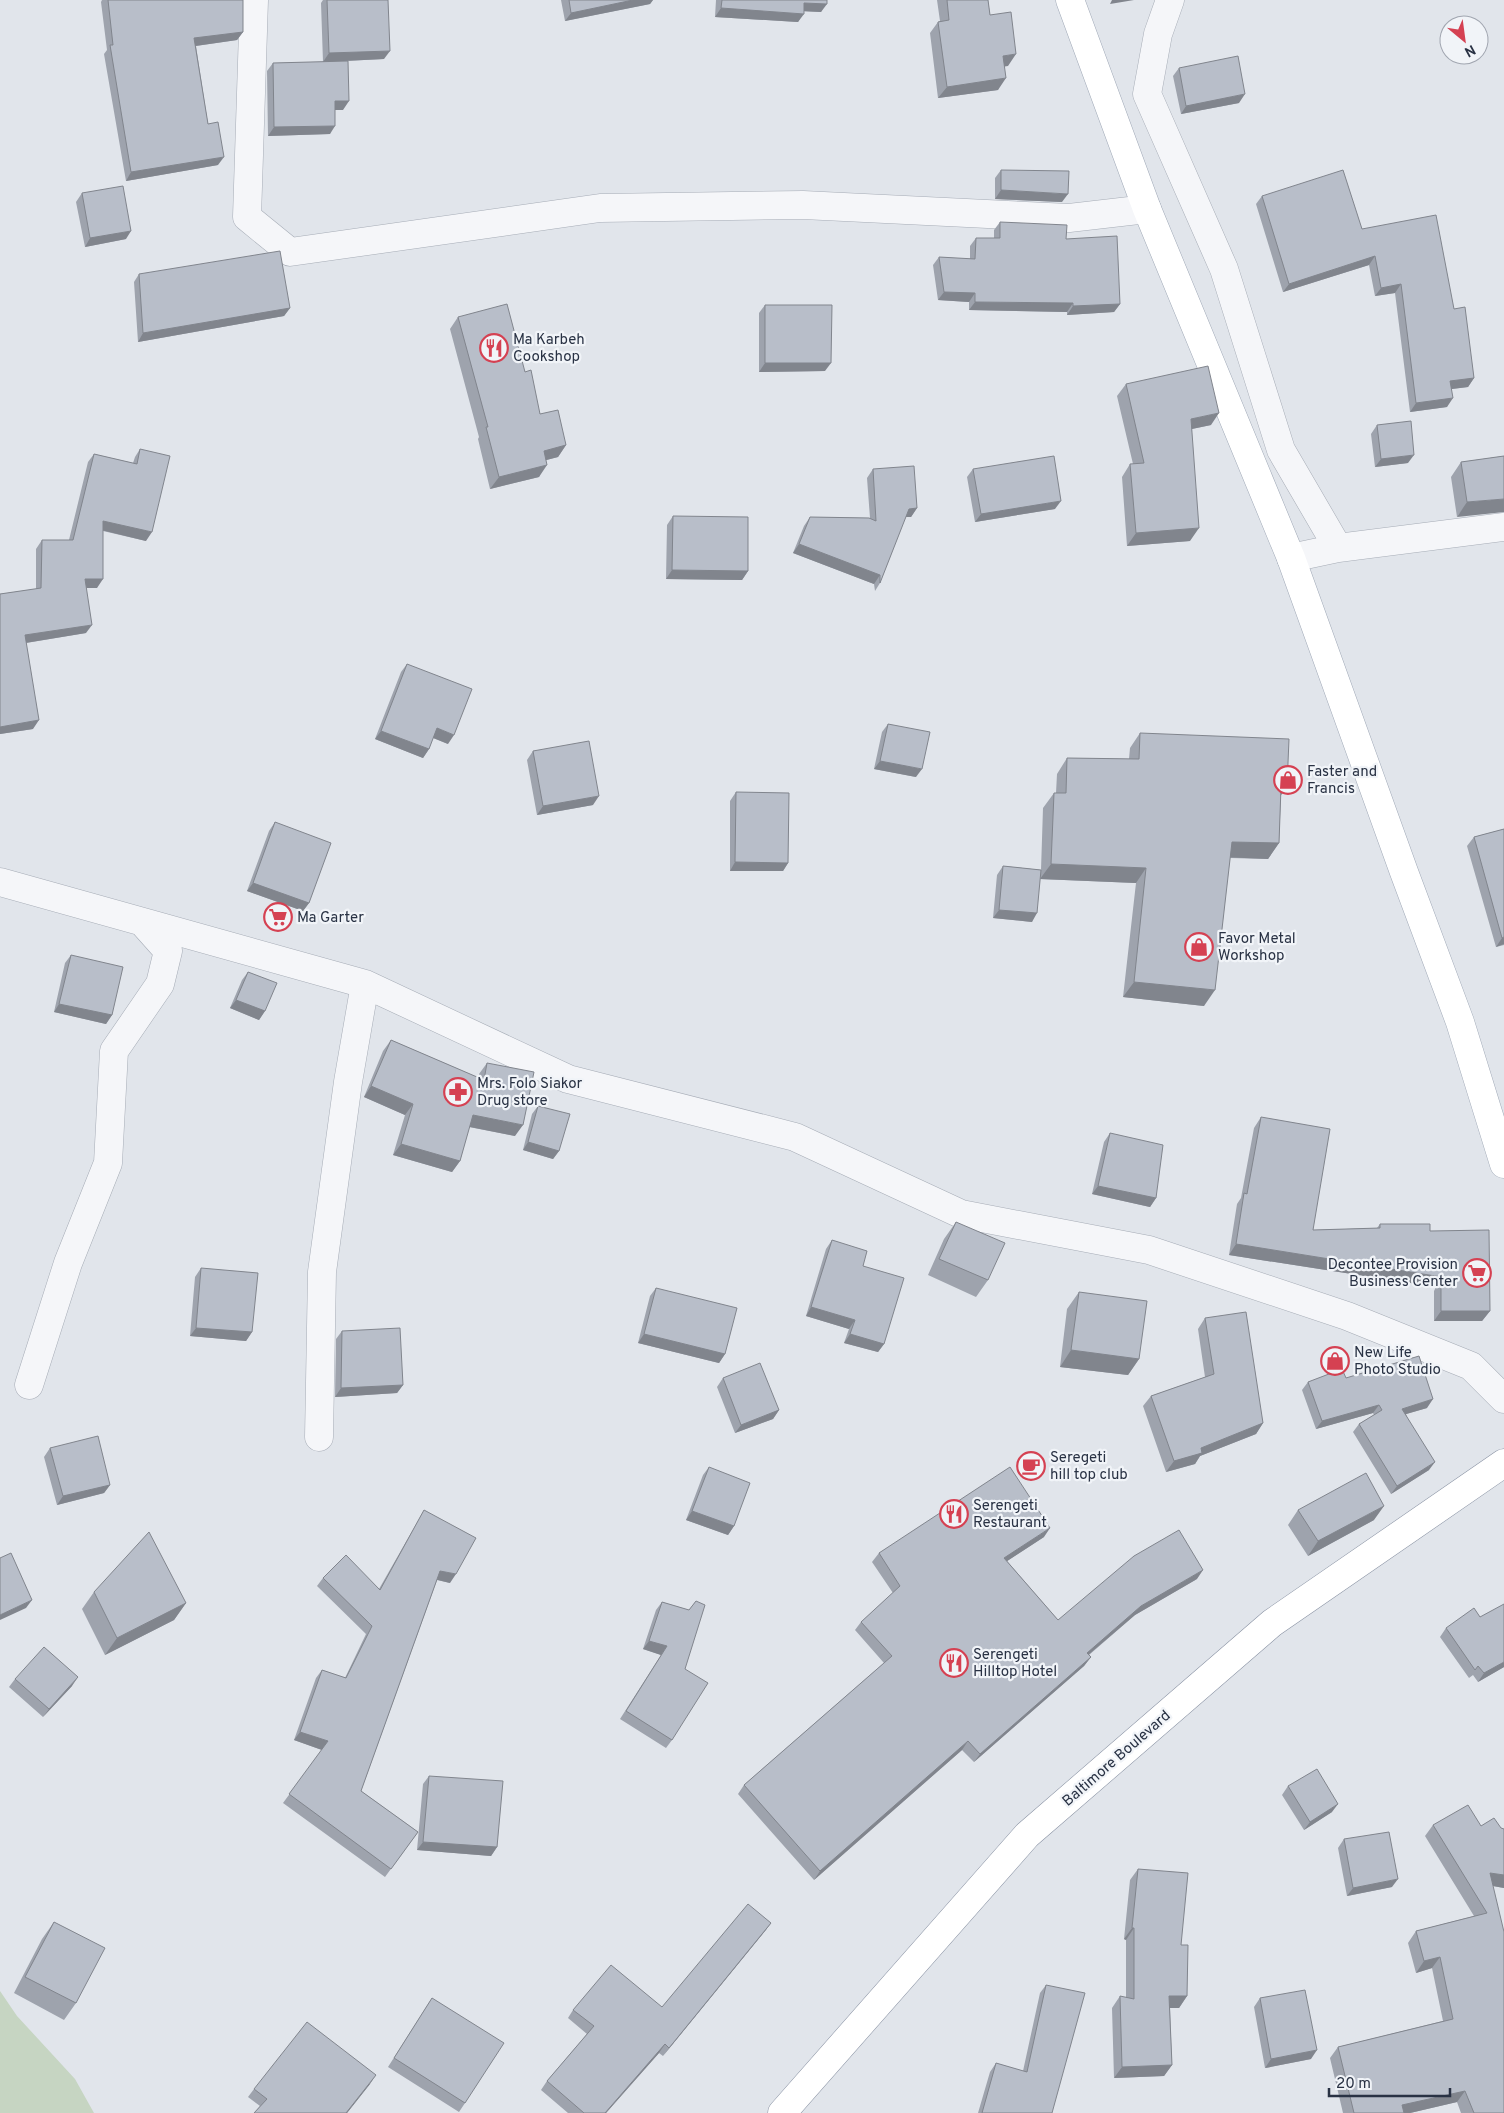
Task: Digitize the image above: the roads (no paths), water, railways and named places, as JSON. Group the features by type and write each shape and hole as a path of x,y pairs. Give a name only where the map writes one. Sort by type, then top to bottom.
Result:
{"main road":[{"path":"1070,0 1148,209 1291,558 1400,863 1460,1022 1504,1164"},
{"name":"Baltimore Boulevard","path":"782,2113 1027,1835 1272,1623 1504,1463"}],"street":[{"path":"254,0 247,217 290,252 600,208 802,205 1069,218 1148,209"},
{"path":"1170,0 1158,34 1147,94 1224,269 1281,450 1338,548"},
{"path":"1291,558 1338,548 1504,528"},
{"path":"0,882 144,924 365,984 568,1079 795,1137 960,1214 1149,1250 1347,1316 1471,1366 1504,1399"},
{"path":"29,1385 68,1263 108,1163 114,1051 160,984 168,952 144,924"},
{"path":"319,1437 322,1272 348,1082 365,984"}],"place":[{"name":"Ma Karbeh Cookshop","path":"494,348"},
{"name":"Faster and Francis","path":"1288,780"},
{"name":"Ma Garter","path":"278,917"},
{"name":"Favor Metal Workshop","path":"1199,947"},
{"name":"Mrs. Folo Siakor Drug store","path":"458,1092"},
{"name":"Decontee Provision Business Center","path":"1477,1273"},
{"name":"New Life Photo Studio","path":"1335,1361"},
{"name":"Seregeti hill top club","path":"1031,1466"},
{"name":"Serengeti Restaurant","path":"954,1514"},
{"name":"Serengeti Hilltop Hotel","path":"954,1663"}]}
